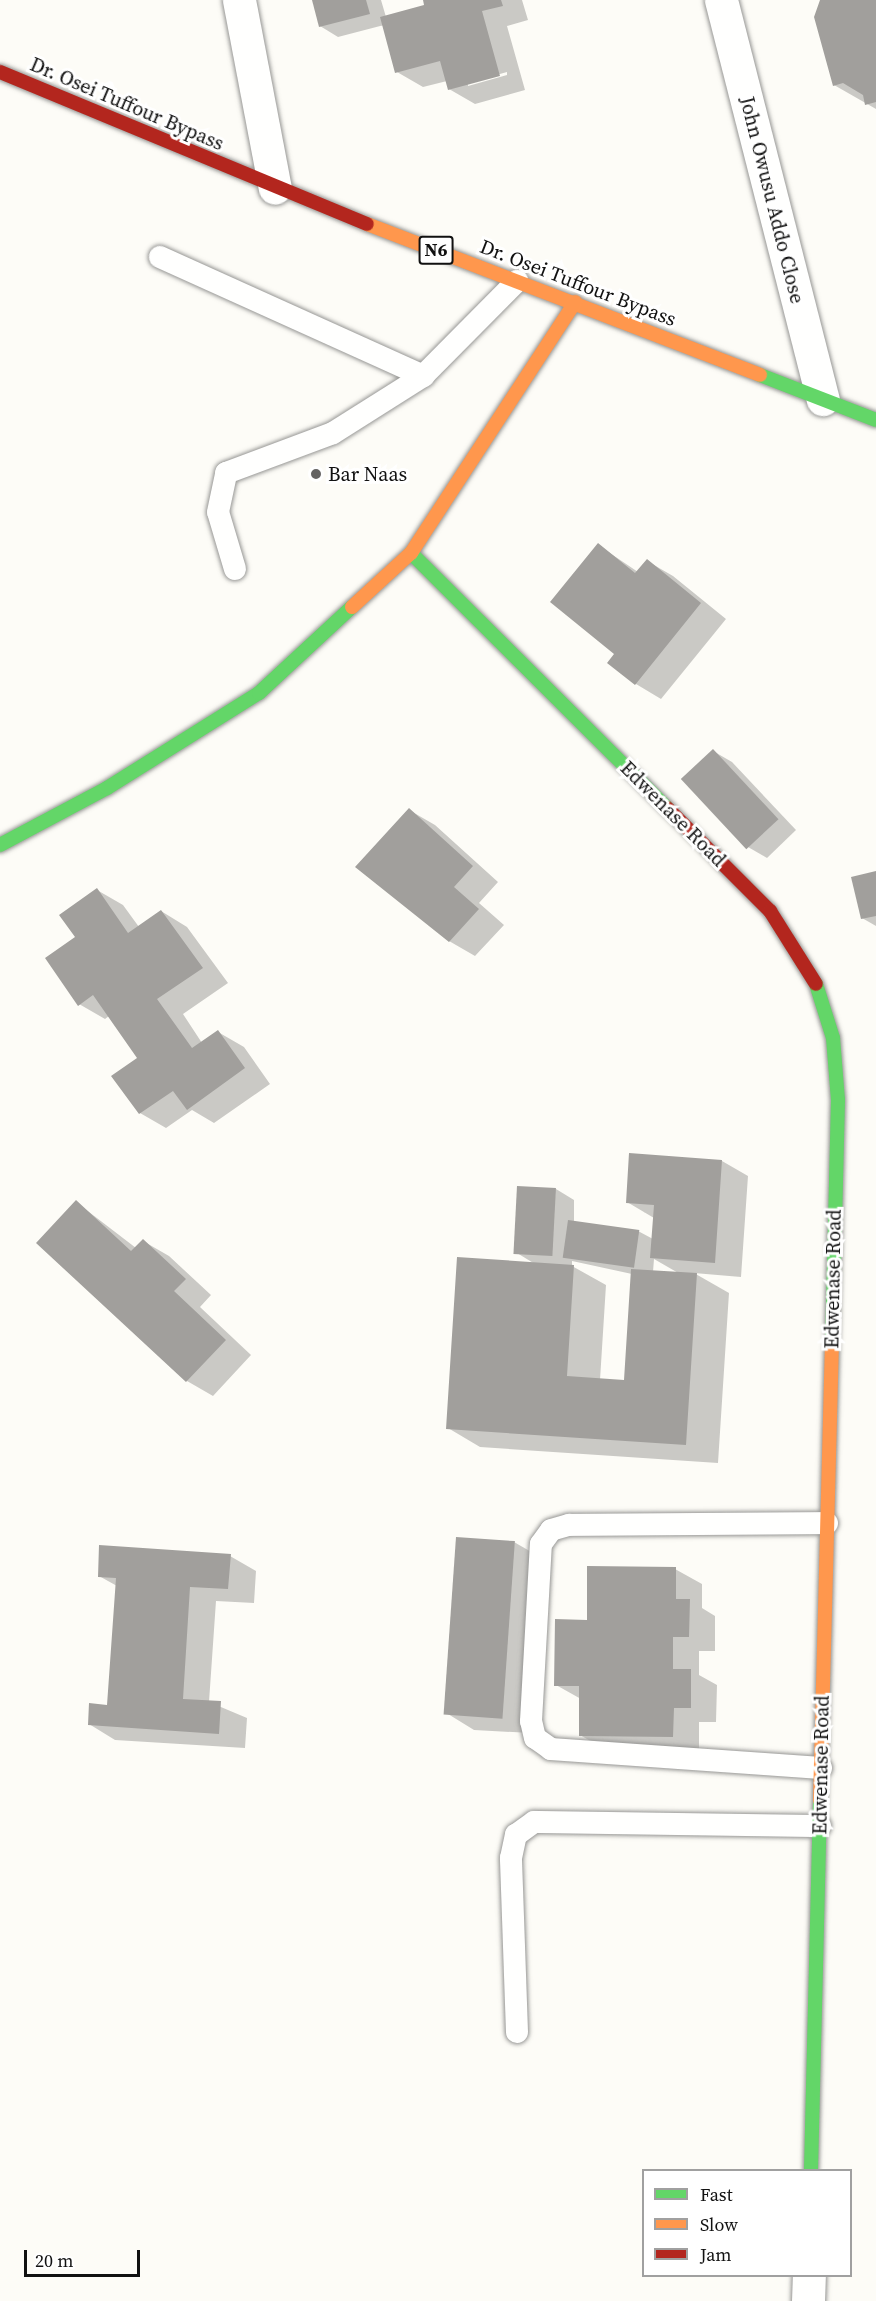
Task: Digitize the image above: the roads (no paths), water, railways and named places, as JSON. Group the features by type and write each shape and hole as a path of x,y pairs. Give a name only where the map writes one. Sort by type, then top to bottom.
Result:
{"main road":[{"name":"Dr. Osei Tuffour Bypass","path":"0,72 275,188 876,420"},
{"path":"0,845 107,788 259,693 411,553 575,302"},
{"name":"Edwenase Road","path":"411,553 770,911 812,971 833,1038 838,1101 812,2169"}],"street":[{"path":"239,0 275,188"},
{"name":"John Owusu Addo Close","path":"721,0 823,399"},
{"path":"808,2301 809,2277"}],"lane":[{"path":"160,257 423,376"},
{"path":"235,569 218,512 226,473 333,433 423,376 517,281"},
{"path":"821,1768 551,1749 535,1738 531,1720 542,1544 551,1530 569,1525 827,1523"},
{"path":"517,2032 511,1858 516,1834 534,1822 820,1826"}],"place":[{"name":"Bar Naas","path":"316,474"}]}
